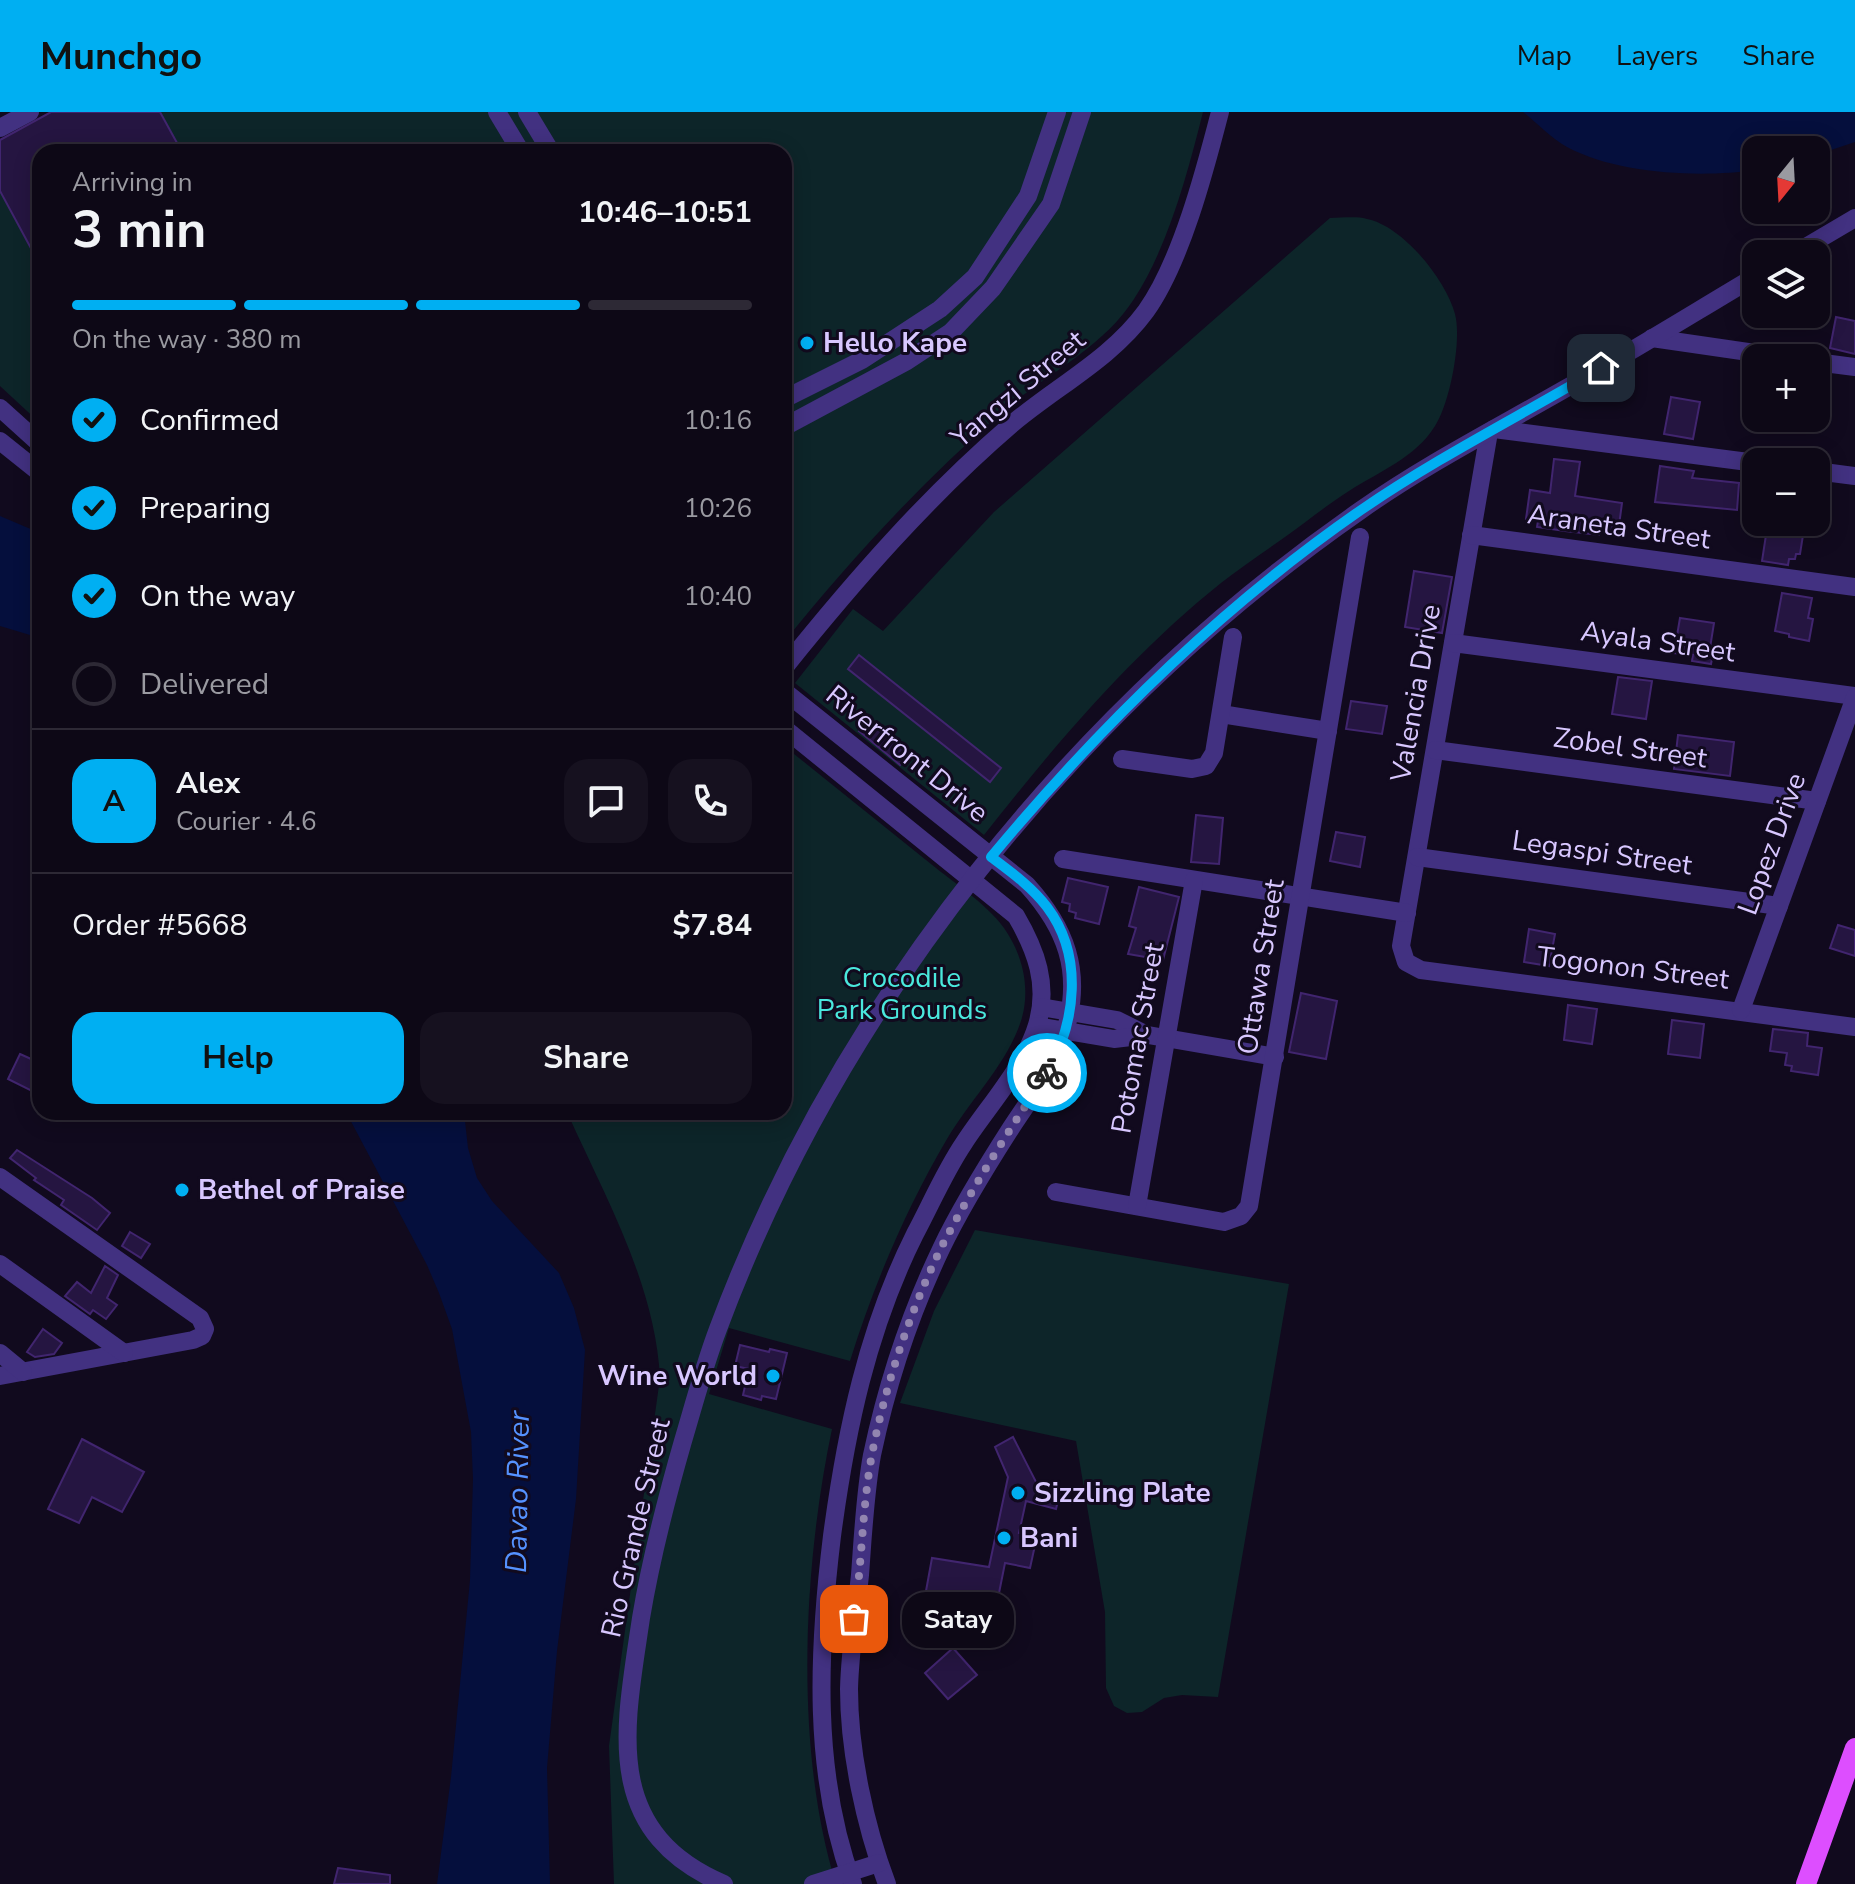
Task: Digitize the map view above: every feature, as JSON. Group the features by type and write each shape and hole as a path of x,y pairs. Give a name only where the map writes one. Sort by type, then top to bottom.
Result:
{"main road":[{"path":"1806,1884 1855,1748"}],"street":[{"path":"0,128 30,112"},
{"path":"497,112 516,144"},
{"path":"527,112 546,144"},
{"path":"792,395 862,360 940,309 975,277 1028,196 1057,112"},
{"path":"792,423 869,384 951,332 993,288 1051,204 1082,112"},
{"name":"Yangzi Street","path":"792,658 850,586 934,498 1013,423 1115,345 1147,309 1167,273 1188,218 1220,112"},
{"path":"1818,240 1855,218"},
{"name":"Rio Grande Street","path":"724,1884 683,1863 664,1845 636,1800 628,1768 629,1700 656,1540 718,1329 797,1150 892,988 927,938 1049,789 1155,678 1237,603 1361,510 1742,284"},
{"path":"1652,338 1742,351"},
{"path":"1830,364 1855,367"},
{"path":"0,408 32,437"},
{"path":"1492,431 1742,461"},
{"name":"Valencia Drive","path":"1406,962 1401,946 1471,535 1492,431"},
{"path":"0,441 32,467"},
{"path":"1830,473 1855,476"},
{"name":"Araneta Street","path":"1471,535 1855,587"},
{"name":"Ottawa Street","path":"1056,1192 1224,1222 1246,1212 1251,1200 1360,537"},
{"path":"1122,759 1192,769 1206,766 1214,753 1233,637"},
{"name":"Ayala Street","path":"1453,643 1855,697"},
{"name":"Riverfront Drive","path":"792,697 1027,885 1048,908 1063,936 1073,991 1068,1022 1048,1071 994,1155 942,1247 914,1313 887,1391 872,1458 851,1643 849,1690 853,1748 879,1863 887,1884"},
{"name":"Lopez Drive","path":"1741,1010 1855,697"},
{"path":"1221,714 1328,731"},
{"name":"Riverfront Drive","path":"792,734 1016,916 1032,944 1042,985 1039,1017"},
{"name":"Zobel Street","path":"1435,750 1817,801"},
{"name":"Legaspi Street","path":"1417,857 1779,906"},
{"path":"1063,859 1407,913"},
{"name":"Potomac Street","path":"1137,1206 1157,1037 1194,880"},
{"name":"Togonon Street","path":"1406,962 1421,970 1854,1024"},
{"path":"851,1878 831,1799 822,1731 821,1639 843,1457 858,1384 885,1304 914,1237 961,1147 1020,1061 1039,1017 1068,1022 1114,1039 1157,1037 1275,1057"},
{"path":"0,1177 200,1318 205,1325 204,1333 193,1340 0,1376"},
{"path":"0,1264 124,1353"},
{"path":"0,1353 23,1372"},
{"path":"821,1639 851,1643"},
{"path":"813,1884 851,1878 879,1863"}],"green space":[{"path":"160,112 1203,112 1167,233 1146,278 1121,317 1089,347 1001,413 943,467 834,581 792,632 792,144 178,144"},
{"path":"0,191 32,250 32,416 0,386"},
{"path":"1330,218 1367,219 1395,232 1421,256 1443,286 1455,314 1457,339 1450,387 1435,426 1407,455 1349,491 1229,577 1156,640 1095,702 984,835 795,683 853,609 883,631 994,512"},
{"name":"Crocodile Park Grounds","path":"792,752 988,910 1011,938 1025,985 1024,1009 1015,1037 956,1124 918,1192 880,1275 850,1361 729,1328 709,1394 832,1429 814,1539 807,1658 814,1775 836,1884 614,1884 609,1746 660,1378 649,1308 612,1208 571,1120 792,1120"},
{"path":"975,1230 1289,1284 1218,1697 1182,1695 1164,1698 1142,1712 1127,1713 1114,1706 1106,1688 1105,1612 1076,1441 900,1403 934,1311"}],"water":[{"path":"1523,112 1855,112 1855,142 1830,150 1830,136 1742,136 1742,171 1710,174 1659,172 1610,163 1567,147"},
{"path":"0,516 32,530 32,636 0,626"},
{"name":"Davao River","path":"350,1120 465,1120 468,1148 477,1178 492,1201 559,1273 574,1308 585,1350 576,1499 557,1651 547,1768 550,1884 437,1884 470,1580 473,1479 471,1432 452,1329 427,1265"}],"building":[{"path":"51,112 160,112 178,144 32,144 32,250 0,191 0,140"},
{"path":"1836,317 1855,321 1855,354 1830,348"},
{"path":"1671,397 1700,402 1693,439 1664,434"},
{"path":"1554,459 1580,462 1575,496 1622,503 1618,533 1600,530 1599,535 1537,527 1538,521 1526,519 1530,490 1550,493"},
{"path":"1660,466 1694,471 1692,478 1739,483 1737,510 1655,502"},
{"path":"1766,536 1803,536 1800,554 1796,554 1795,559 1789,559 1788,565 1762,561"},
{"path":"1414,571 1452,577 1442,633 1405,627"},
{"path":"1782,593 1812,598 1808,618 1813,619 1809,641 1775,631"},
{"path":"1680,618 1714,623 1711,664 1692,661 1693,655 1674,653"},
{"path":"859,655 1001,768 990,782 848,669"},
{"path":"1618,677 1652,681 1646,719 1612,714"},
{"path":"1351,701 1387,706 1382,734 1346,729"},
{"path":"868,720 909,754 900,765 859,731"},
{"path":"1678,735 1734,742 1730,776 1674,769"},
{"path":"1196,815 1223,818 1219,864 1191,862"},
{"path":"1336,832 1365,837 1360,867 1330,861"},
{"path":"1068,878 1108,887 1099,924 1075,918 1076,913 1069,911 1070,904 1062,902"},
{"path":"1139,887 1179,897 1163,960 1128,954 1136,928 1129,926"},
{"path":"1838,925 1855,930 1855,956 1830,948"},
{"path":"1529,929 1555,934 1549,966 1524,962"},
{"path":"1301,993 1337,1001 1326,1059 1289,1052"},
{"path":"1568,1005 1597,1009 1592,1044 1564,1040"},
{"path":"1672,1020 1704,1024 1700,1058 1668,1054"},
{"path":"1773,1029 1808,1033 1807,1046 1822,1048 1818,1075 1791,1071 1792,1066 1785,1065 1787,1053 1770,1051"},
{"path":"20,1054 32,1059 32,1091 8,1079"},
{"path":"17,1150 110,1213 97,1230 61,1205 64,1200 34,1180 36,1178 10,1158"},
{"path":"130,1232 150,1244 141,1258 122,1246"},
{"path":"105,1266 118,1275 107,1298 117,1305 106,1319 93,1310 90,1314 65,1296 77,1282 91,1293"},
{"path":"43,1329 62,1343 54,1354 35,1357 27,1352"},
{"path":"740,1345 787,1353 776,1399 762,1396 761,1400 743,1395 749,1369 735,1366"},
{"path":"1013,1437 1036,1482 1061,1488 1056,1509 1026,1501 1019,1533 1037,1536 1030,1568 1005,1563 993,1623 953,1615 950,1630 920,1624 932,1558 989,1567 1008,1477 995,1447"},
{"path":"82,1439 144,1472 122,1512 92,1497 79,1523 48,1509"},
{"path":"953,1648 977,1675 948,1699 925,1673"},
{"path":"338,1868 390,1875 390,1884 334,1884"}],"way so far":[{"path":"854,1619 872,1458 887,1391 914,1313 942,1247 994,1155 1047,1073"}],"place":[{"name":"Hello Kape","path":"807,343"},
{"name":"Bethel of Praise","path":"182,1190"},
{"name":"Wine World","path":"773,1376"},
{"name":"Sizzling Plate","path":"1018,1493"},
{"name":"Bani","path":"1004,1538"},
{"name":"Satay","path":"854,1619"}],"route":[{"path":"1047,1073 1059,1050 1070,1012 1073,991 1070,963 1063,936 1048,908 1027,885 991,857 1099,735 1155,678 1237,603 1361,510 1432,464 1601,368"}]}
